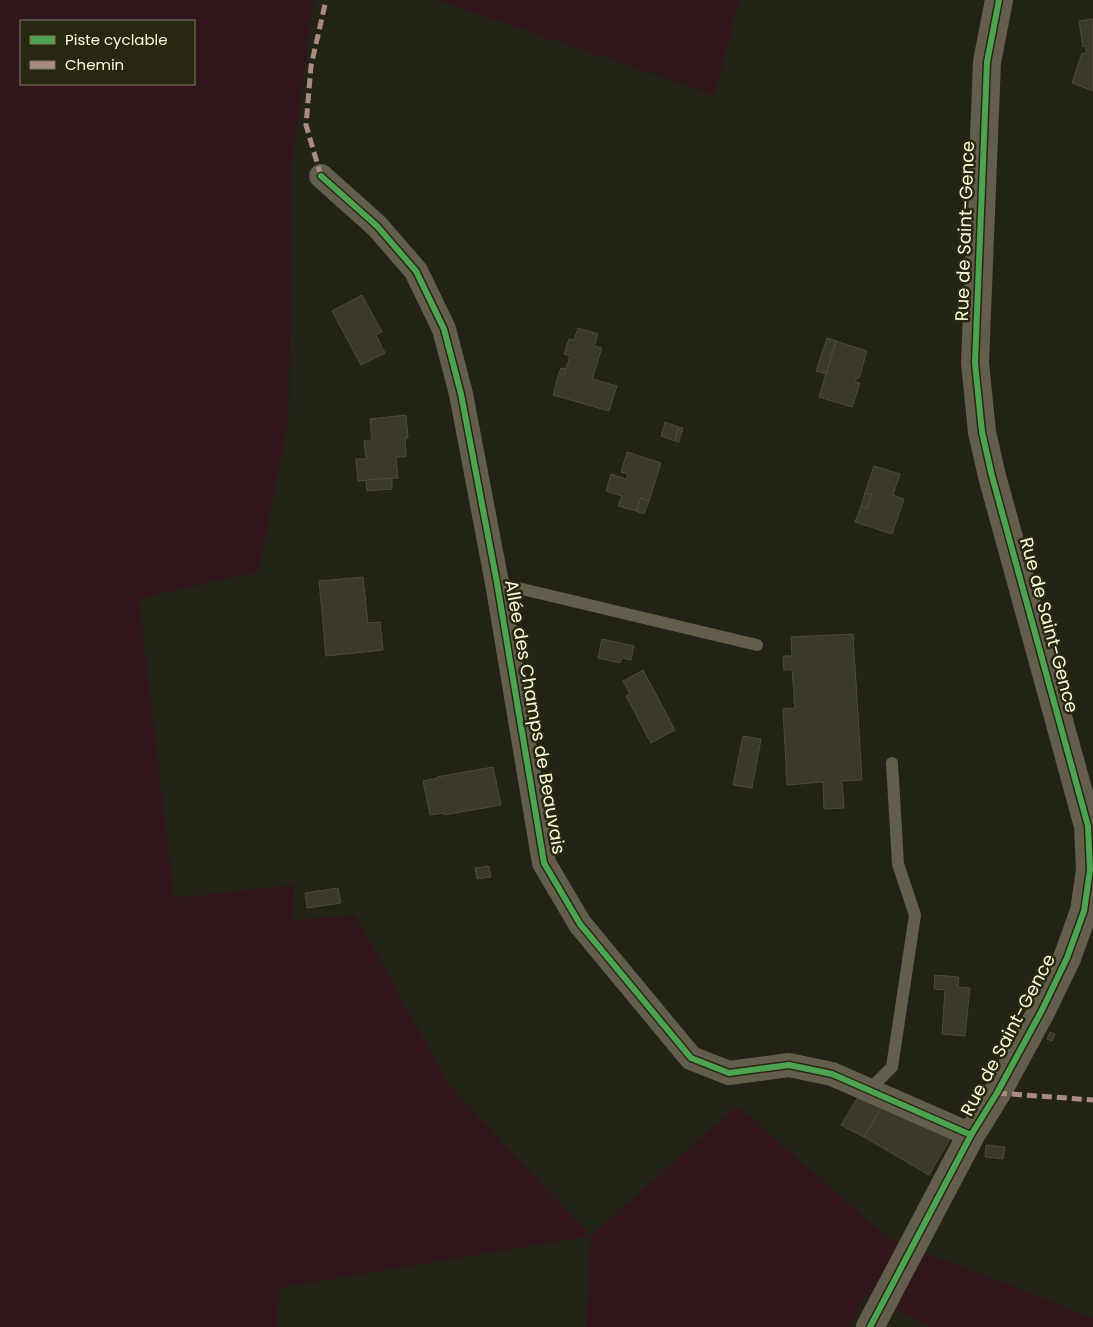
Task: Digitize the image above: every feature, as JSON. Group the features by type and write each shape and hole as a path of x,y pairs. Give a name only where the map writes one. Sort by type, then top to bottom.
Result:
{"street":[{"name":"Rue de Saint-Gence","path":"870,1327 970,1134 997,1092 1038,1018 1067,958 1084,911 1092,870 1088,826 992,476 982,432 975,364 987,62 999,0"},
{"name":"Allée des Champs de Beauvais","path":"321,176 376,226 416,271 444,329 461,394 497,583 544,863 580,924 690,1058 729,1073 789,1065 832,1074 970,1134"}],"lane":[{"path":"497,583 757,645"},
{"path":"869,1090 892,1067 915,915 898,864 892,763"}],"shaded area":[{"path":"0,0 314,0 292,161 289,417 259,571 139,599 174,898 294,885 293,920 355,915 450,1087 591,1236 279,1288 277,1327 0,1327"},
{"path":"436,0 739,0 715,95"},
{"path":"737,1106 888,1238 1093,1318 1093,1327 931,1327 865,1294 849,1327 586,1327 591,1236"}],"building":[{"path":"1093,19 1093,91 1072,83 1082,53 1086,54 1086,46 1083,47 1079,21"},
{"path":"362,295 382,332 376,335 385,353 361,365 332,311"},
{"path":"578,328 598,334 594,346 602,348 592,379 617,386 609,411 553,395 559,373 564,375 570,356 564,354 569,339 574,340"},
{"path":"827,338 836,341 826,374 816,371"},
{"path":"836,341 867,351 859,378 855,382 860,383 852,407 819,397"},
{"path":"561,368 566,369 564,375 559,373"},
{"path":"406,415 408,438 405,439 406,457 396,457 398,478 358,481 356,459 366,459 364,441 372,441 370,419"},
{"path":"665,422 679,427 675,441 661,436"},
{"path":"679,427 683,428 679,442 675,441"},
{"path":"627,452 661,463 649,501 641,498 636,511 618,506 622,496 606,491 611,474 626,479 628,474 621,472"},
{"path":"874,466 900,474 893,495 904,499 892,534 855,522 861,506 867,508 872,494 865,493"},
{"path":"392,478 392,489 367,491 366,480"},
{"path":"865,493 872,494 867,508 861,506"},
{"path":"641,498 649,501 644,514 636,511"},
{"path":"363,577 368,623 380,622 383,650 326,656 319,581"},
{"path":"853,634 862,780 842,781 844,808 824,809 823,782 787,785 783,709 795,708 792,670 784,670 783,656 792,656 791,637"},
{"path":"602,639 634,646 631,660 622,658 620,663 598,658"},
{"path":"643,670 675,730 651,743 626,696 630,694 623,681"},
{"path":"743,736 761,739 752,788 733,785"},
{"path":"493,767 501,805 444,815 444,813 430,815 423,781"},
{"path":"489,866 491,877 477,879 475,868"},
{"path":"338,888 341,903 307,908 305,893"},
{"path":"935,975 959,977 958,987 970,988 965,1036 942,1034 945,990 934,989"},
{"path":"1050,1032 1055,1034 1052,1041 1047,1039"},
{"path":"859,1095 882,1107 864,1137 841,1125"},
{"path":"882,1107 950,1139 929,1175 864,1137"},
{"path":"986,1145 1005,1147 1003,1159 985,1157"}],"marked path":[{"path":"321,176 306,125 311,66 326,0"},
{"path":"997,1093 1093,1100"}],"cycle path":[{"path":"870,1327 971,1135 997,1093 1042,1010 1067,958 1084,911 1090,870 1088,826 992,476 982,432 975,363 987,62 999,0"},
{"path":"321,176 377,226 416,271 444,329 461,394 497,583 544,863 580,924 691,1058 729,1073 789,1065 832,1074 971,1135"}]}
